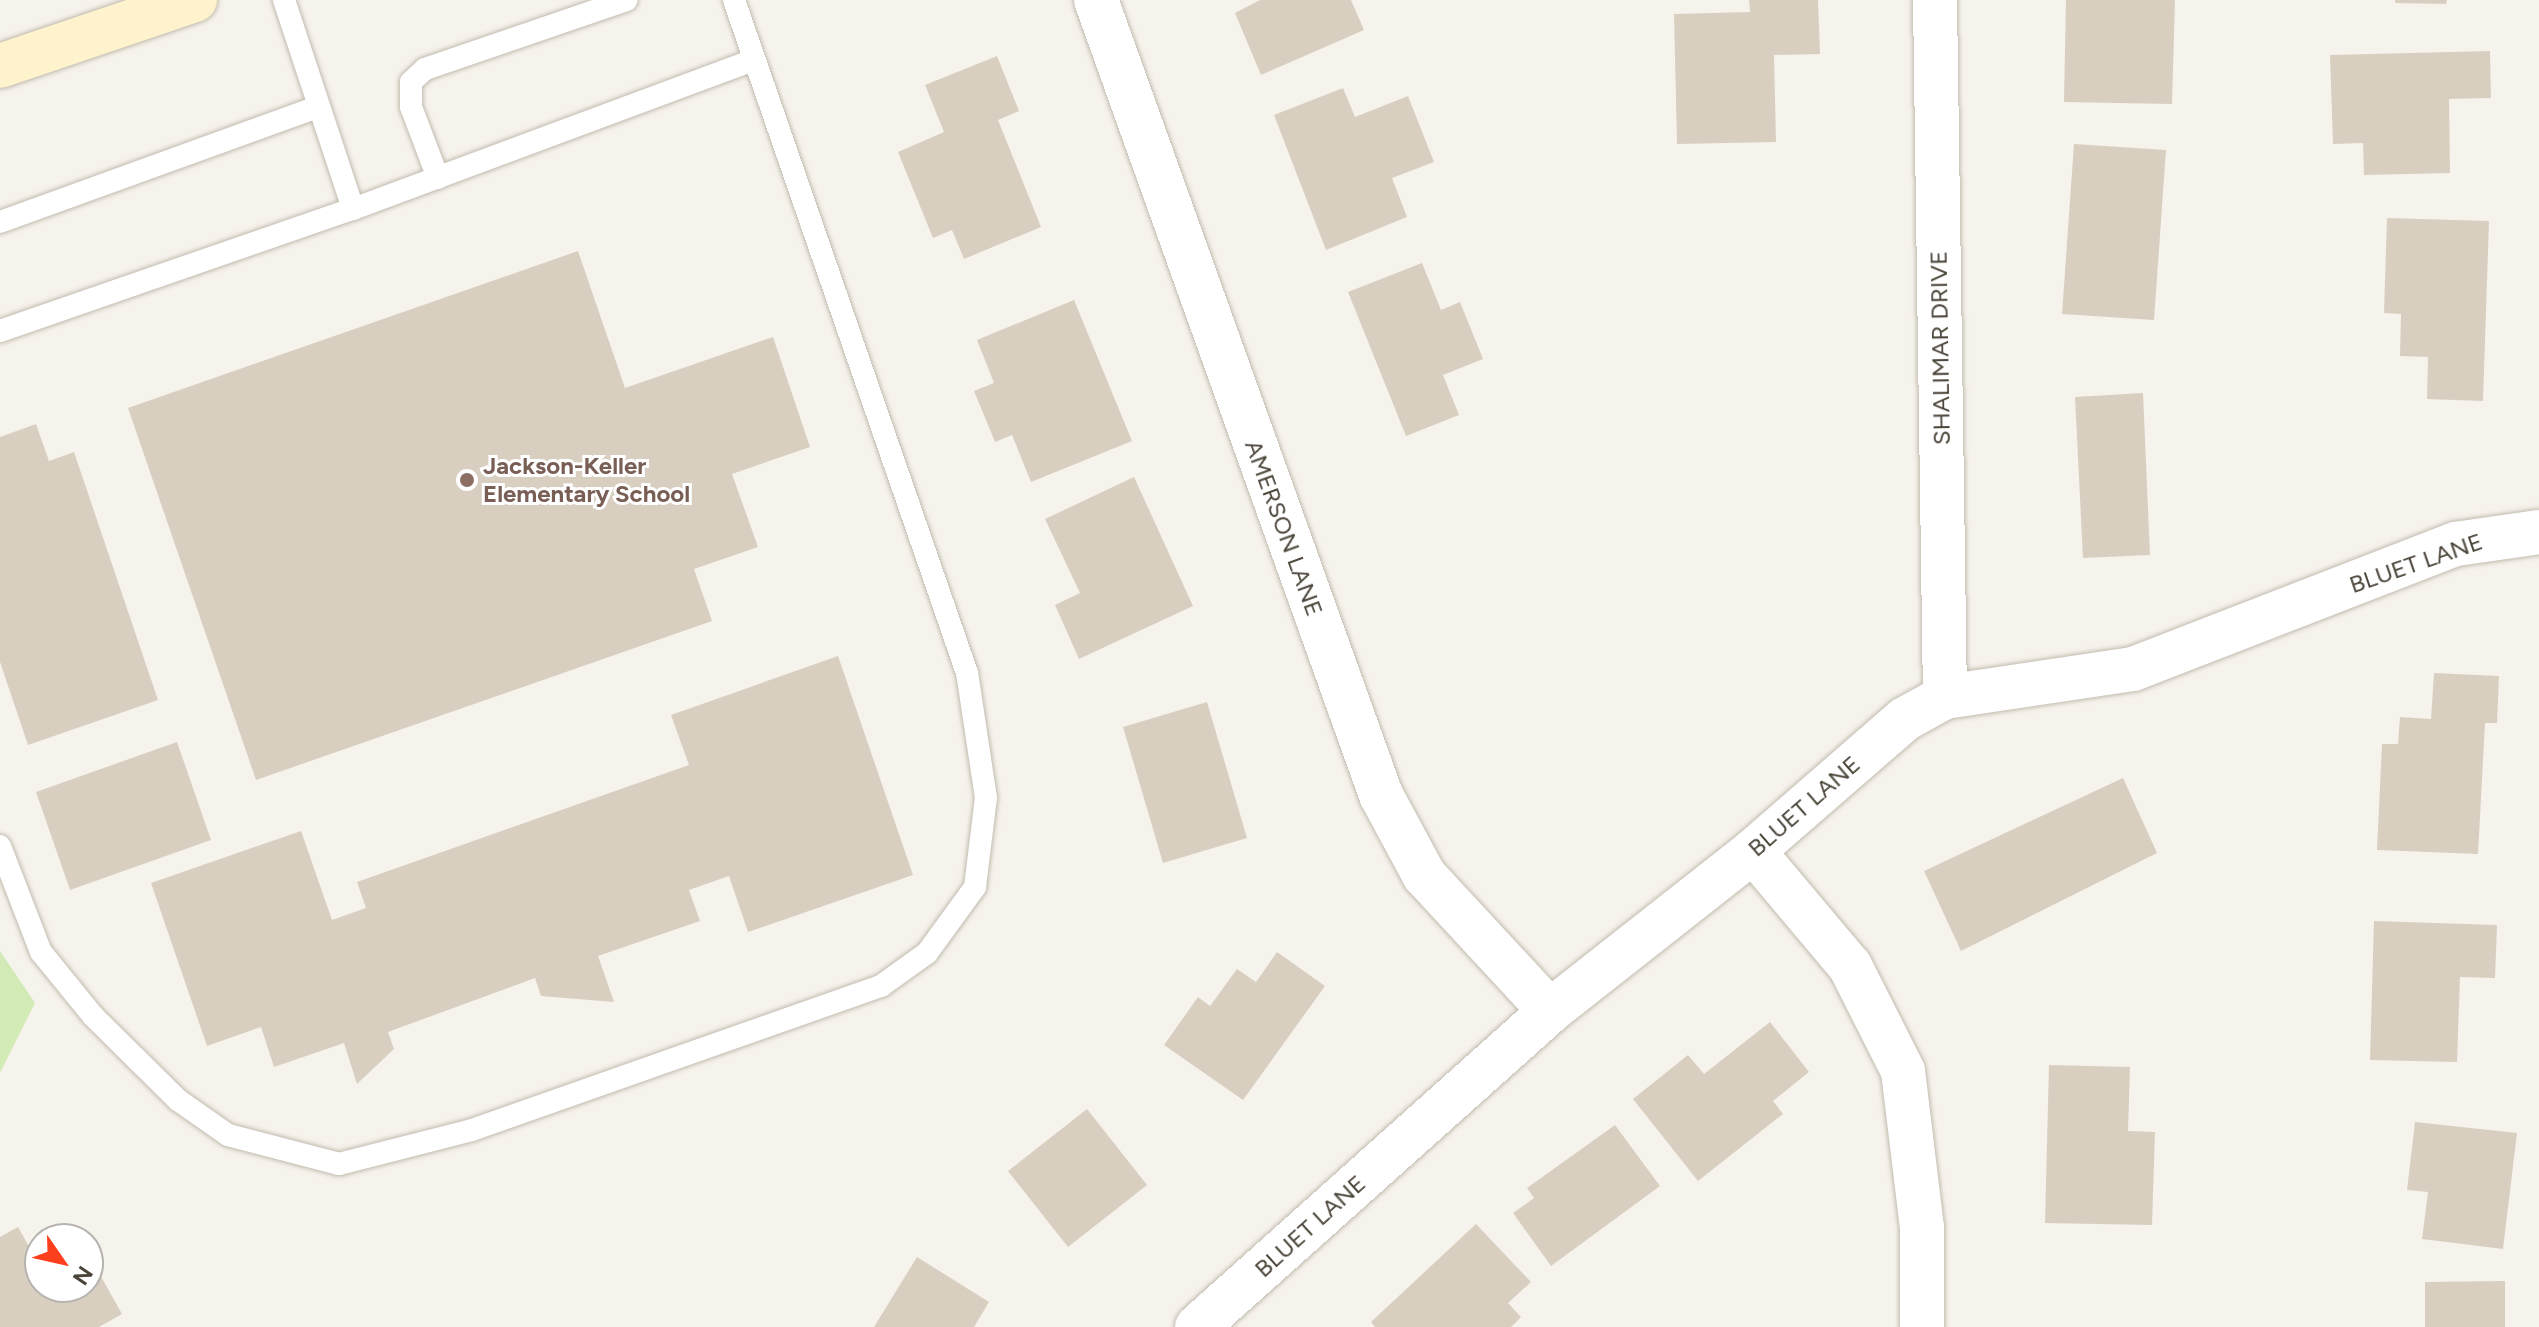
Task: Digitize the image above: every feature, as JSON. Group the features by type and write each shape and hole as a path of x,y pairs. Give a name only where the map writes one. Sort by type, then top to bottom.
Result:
{"main road":[{"path":"0,66 195,0"}],"street":[{"name":"AMERSON LANE","path":"1096,0 1381,795 1424,875 1550,1011"},
{"name":"SHALIMAR DRIVE","path":"1935,0 1945,697"},
{"name":"BLUET LANE","path":"1197,1327 1550,1011 1753,851 1905,719 1945,697 2133,669 2456,544 2539,532"},
{"path":"1753,851 1850,966 1903,1071 1922,1227 1922,1327"}],"lane":[{"path":"284,0 353,209"},
{"path":"438,178 411,107 411,82 425,69 626,0"},
{"path":"0,846 41,952 93,1016 178,1100 228,1135 339,1164 472,1130 881,986 927,953 975,887 986,798 967,673 734,0"},
{"path":"0,331 353,209 754,60"},
{"path":"0,222 318,107"}],"green space":[{"path":"0,951 35,1003 0,1073"}],"building":[{"path":"1260,0 1351,0 1364,30 1261,75 1235,13"},
{"path":"1749,0 1818,0 1820,54 1774,55 1776,142 1677,144 1674,14 1750,12"},
{"path":"2066,0 2175,0 2172,104 2064,102"},
{"path":"2395,0 2447,0 2446,4 2395,3"},
{"path":"2490,51 2491,98 2449,99 2450,173 2364,175 2363,143 2333,144 2330,55"},
{"path":"997,56 1019,111 998,120 1041,227 964,259 952,230 933,238 898,152 944,132 925,85"},
{"path":"1343,88 1355,117 1408,96 1434,162 1392,178 1407,217 1326,250 1274,115"},
{"path":"2074,144 2166,150 2154,320 2062,314"},
{"path":"2387,218 2489,221 2483,401 2427,399 2428,357 2400,356 2401,314 2384,313"},
{"path":"578,251 625,388 773,337 810,447 732,474 758,547 694,569 712,621 256,780 128,408"},
{"path":"1422,263 1441,310 1460,302 1483,359 1443,375 1459,415 1406,436 1348,292"},
{"path":"1074,300 1132,441 1031,482 1012,435 995,442 974,391 994,383 977,340"},
{"path":"2143,393 2150,555 2083,558 2075,397"},
{"path":"36,424 49,461 74,452 158,700 28,745 0,662 0,437"},
{"path":"1134,477 1193,606 1079,659 1055,605 1080,593 1045,519"},
{"path":"838,656 913,875 748,932 729,876 689,890 700,921 598,956 614,1002 541,996 535,978 388,1032 394,1049 357,1084 344,1043 274,1067 261,1027 207,1046 151,883 301,831 332,920 366,908 357,882 689,765 671,715"},
{"path":"2434,673 2499,676 2497,723 2485,723 2478,854 2377,850 2382,744 2398,744 2400,717 2431,719"},
{"path":"1207,702 1247,838 1163,863 1123,727"},
{"path":"177,742 211,840 70,890 36,792"},
{"path":"2123,778 2157,853 1961,951 1924,871"},
{"path":"2374,921 2497,925 2495,978 2460,977 2457,1062 2370,1060"},
{"path":"1277,952 1325,986 1243,1100 1164,1045 1198,997 1210,1006 1237,969 1256,982"},
{"path":"1770,1022 1809,1072 1773,1101 1783,1114 1698,1181 1633,1099 1688,1055 1704,1074"},
{"path":"2049,1065 2130,1067 2128,1131 2155,1132 2152,1225 2045,1223"},
{"path":"1087,1109 1147,1185 1068,1247 1008,1171"},
{"path":"2415,1122 2517,1133 2503,1249 2422,1239 2428,1192 2407,1190"},
{"path":"1615,1125 1660,1186 1551,1266 1513,1213 1534,1198 1527,1188"},
{"path":"1476,1224 1531,1282 1508,1303 1521,1317 1511,1327 1375,1327 1371,1322"},
{"path":"18,1227 24,1238 24,1303 104,1303 104,1282 122,1314 99,1327 0,1327 0,1237"},
{"path":"917,1257 989,1302 974,1327 874,1327"},
{"path":"2505,1281 2505,1327 2425,1327 2425,1282"}],"place":[{"name":"Jackson-Keller Elementary School","path":"467,480"}]}
